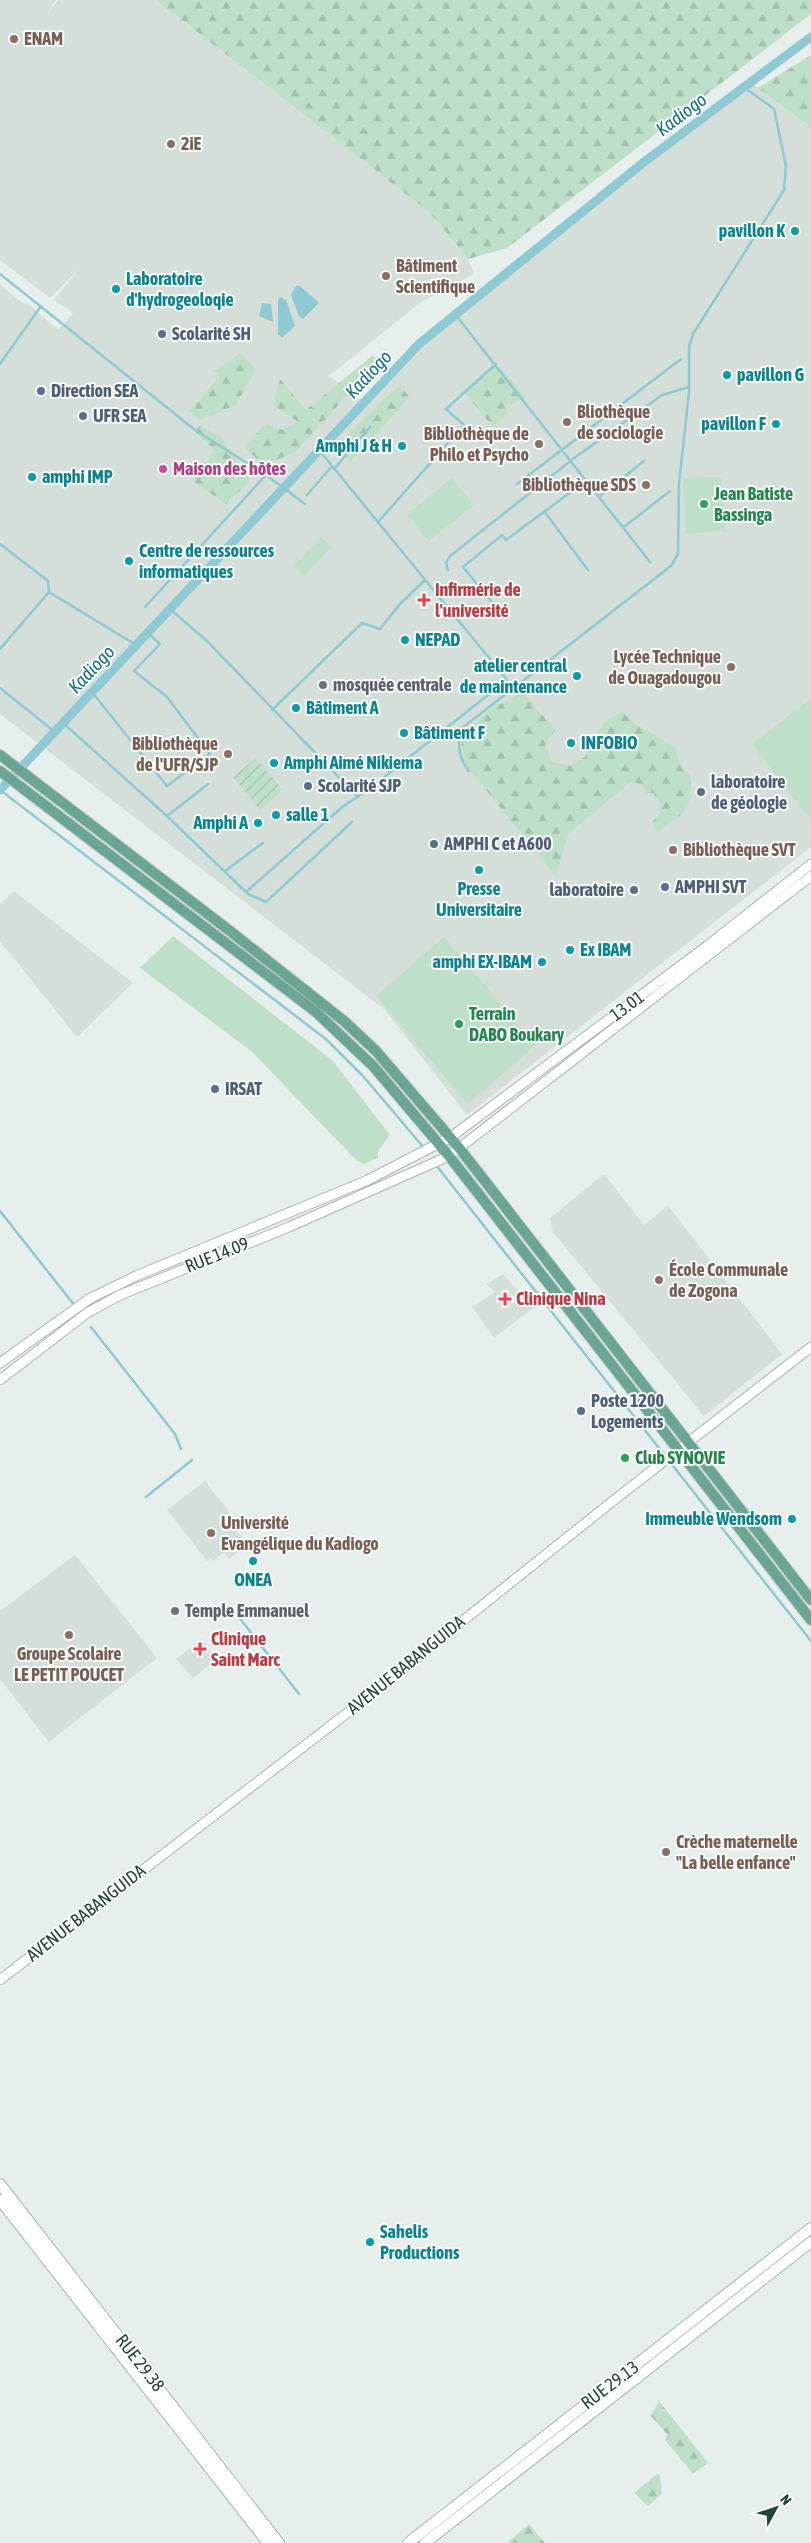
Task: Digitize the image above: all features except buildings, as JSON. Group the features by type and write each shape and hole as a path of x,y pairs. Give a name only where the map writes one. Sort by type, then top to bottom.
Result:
{"main road":[{"path":"2,756 344,1021 390,1066 460,1149 811,1600"},
{"path":"0,771 316,1012 373,1066 439,1143 811,1620"},
{"name":"RUE 29.38","path":"0,2184 279,2543"},
{"name":"RUE 29.38","path":"0,2200 268,2543"},
{"name":"RUE 29.13","path":"408,2543 811,2228"},
{"path":"425,2543 811,2242"}],"street":[{"name":"13.01","path":"439,1143 451,1138 706,946 811,864"},
{"name":"13.01","path":"449,1156 811,876"},
{"name":"RUE 14.09","path":"0,1363 89,1299 136,1276 368,1180 439,1143"},
{"name":"RUE 14.09","path":"0,1380 86,1313 120,1295 289,1226 449,1156"},
{"name":"AVENUE BABANGUIDA","path":"0,1980 351,1710 677,1450 811,1348"}],"shaded area":[{"path":"0,0 56,0 46,15 58,0 156,0 429,212 468,259 474,274 421,302 329,376 364,402 419,344 663,147 752,83 811,127 811,847 467,1115 385,1010 0,714 0,285 25,305 27,303 58,330 73,313 54,300 80,268 50,298 0,260"},
{"path":"14,891 133,983 77,1037 0,941 0,905"},
{"name":"École Communale de Zogona","path":"604,1174 644,1225 668,1205 782,1354 704,1416 553,1232 550,1218"},
{"name":"Clinique Nina","path":"503,1274 533,1308 494,1338 472,1307 495,1292 486,1284"},
{"name":"Université Evangélique du Kadiogo","path":"205,1481 233,1517 229,1521 247,1545 229,1559 224,1552 213,1561 211,1558 207,1561 167,1510"},
{"name":"Groupe Scolaire LE PETIT POUCET","path":"75,1555 157,1658 49,1742 0,1679 0,1611"},
{"name":"Clinique Saint Marc","path":"202,1639 217,1659 193,1678 176,1659"}],"green space":[{"path":"156,0 811,0 811,14 507,248 468,259 429,212"},
{"path":"811,55 811,127 758,88"},
{"path":"241,353 256,369 236,405 199,420 189,411 219,377 215,371"},
{"path":"373,355 377,359 321,425 306,410"},
{"path":"498,365 527,398 505,406 508,413 493,427 464,392"},
{"path":"280,379 319,426 295,452 263,465 244,447 266,423 282,430 298,422 273,405"},
{"path":"400,386 410,397 350,462 337,447 379,403"},
{"path":"199,425 221,437 250,481 226,504 193,481 214,450 195,432"},
{"name":"Jean Batiste Bassinga","path":"722,477 725,531 686,534 683,478"},
{"path":"452,478 474,505 429,541 407,514"},
{"path":"321,537 332,547 304,576 294,566"},
{"path":"524,693 555,730 545,745 552,762 571,766 586,756 604,723 622,711 634,723 675,747 682,769 691,776 688,805 680,815 657,833 652,822 660,813 659,802 653,793 646,793 640,784 631,782 568,834 556,877 467,766 461,744 472,727 487,712 505,701"},
{"path":"811,699 811,819 810,819 752,744"},
{"path":"256,758 283,790 260,810 233,777"},
{"path":"173,936 333,1061 390,1135 378,1151 378,1158 364,1164 357,1161 251,1051 140,968"},
{"name":"Terrain DABO Boukary","path":"444,937 536,1045 468,1104 376,996"},
{"path":"659,2401 708,2463 693,2474 665,2440 667,2434 651,2416"},
{"path":"657,2474 660,2475 662,2494 648,2506 634,2493"},
{"path":"529,2524 545,2543 507,2543"}],"water":[{"path":"296,286 300,286 319,303 303,319 299,316 291,295"},
{"path":"280,297 286,300 295,326 282,338 278,334 278,300"},
{"path":"262,303 271,304 273,322 259,316"}],"waterway":[{"name":"Kadiogo","path":"0,790 419,344 644,162 811,37"},
{"path":"469,771 459,750 462,728 671,566 678,554 679,484 689,392 689,347 693,334 784,190 786,166 774,109 745,88"},
{"path":"0,274 195,430 266,475 305,504"},
{"path":"0,364 41,306"},
{"path":"455,314 650,562"},
{"path":"517,484 681,359"},
{"path":"378,522 464,425 446,409 496,364"},
{"path":"448,570 446,563 450,556 573,459 662,395 689,387"},
{"path":"334,469 370,427"},
{"path":"246,892 341,808 369,789 507,680 319,450"},
{"path":"600,496 644,461"},
{"path":"307,495 332,466"},
{"path":"145,607 266,475"},
{"path":"501,613 463,567 502,535 506,540 587,480"},
{"path":"624,527 670,491"},
{"path":"544,511 588,570"},
{"path":"0,544 48,581 49,592 0,649"},
{"path":"272,710 362,623 380,629 400,604 425,580"},
{"path":"49,592 136,645"},
{"path":"170,609 208,642 358,797"},
{"path":"92,692 167,786 210,754 167,697 134,671 160,644 148,633"},
{"path":"0,688 55,732"},
{"path":"63,723 167,816 248,894 266,902 352,822"},
{"path":"167,816 208,784"},
{"path":"0,790 327,1040 363,1076 424,1148"},
{"path":"225,871 263,843"},
{"path":"436,1165 811,1641"},
{"path":"0,1211 75,1306"},
{"path":"91,1327 175,1434 181,1449"},
{"path":"146,1497 192,1460"},
{"path":"238,1616 299,1694"}],"place":[{"name":"ENAM","path":"14,39"},
{"name":"2iE","path":"171,144"},
{"name":"pavillon K","path":"795,231"},
{"name":"Bâtiment Scientifique","path":"386,276"},
{"name":"Laboratoire d'hydrogeoloqie","path":"116,289"},
{"name":"Scolarité SH","path":"162,334"},
{"name":"pavillon G","path":"727,375"},
{"name":"Direction SEA","path":"41,391"},
{"name":"UFR SEA","path":"83,416"},
{"name":"Bliothèque de sociologie","path":"567,422"},
{"name":"pavillon F","path":"776,424"},
{"name":"Bibliothèque de Philo et Psycho","path":"539,444"},
{"name":"Amphi J & H","path":"402,446"},
{"name":"Maison des hôtes","path":"163,469"},
{"name":"amphi IMP","path":"32,477"},
{"name":"Bibliothèque SDS","path":"646,485"},
{"name":"Jean Batiste Bassinga","path":"704,504"},
{"name":"Centre de ressources informatiques","path":"129,561"},
{"name":"Infirmérie de l'université","path":"424,600"},
{"name":"NEPAD","path":"405,640"},
{"name":"Lycée Technique de Ouagadougou","path":"731,667"},
{"name":"atelier central de maintenance","path":"577,676"},
{"name":"mosquée centrale","path":"323,685"},
{"name":"Bâtiment A","path":"296,708"},
{"name":"Bâtiment F","path":"404,733"},
{"name":"INFOBIO","path":"571,743"},
{"name":"Bibliothèque de l'UFR/SJP","path":"228,754"},
{"name":"Amphi Aimé Nikiema","path":"274,763"},
{"name":"Scolarité SJP","path":"308,786"},
{"name":"laboratoire de géologie","path":"701,792"},
{"name":"salle 1","path":"276,815"},
{"name":"Amphi A","path":"258,823"},
{"name":"AMPHI C et A600","path":"434,844"},
{"name":"Bibliothèque SVT","path":"673,850"},
{"name":"Presse Universitaire","path":"479,870"},
{"name":"AMPHI SVT","path":"665,887"},
{"name":"laboratoire","path":"634,890"},
{"name":"Ex IBAM","path":"570,950"},
{"name":"amphi EX-IBAM","path":"542,962"},
{"name":"Terrain DABO Boukary","path":"459,1024"},
{"name":"IRSAT","path":"215,1089"},
{"name":"École Communale de Zogona","path":"659,1280"},
{"name":"Clinique Nina","path":"505,1299"},
{"name":"Poste 1200 Logements","path":"581,1411"},
{"name":"Club SYNOVIE","path":"625,1458"},
{"name":"Immeuble Wendsom","path":"792,1519"},
{"name":"Université Evangélique du Kadiogo","path":"211,1533"},
{"name":"ONEA","path":"253,1561"},
{"name":"Temple Emmanuel","path":"175,1611"},
{"name":"Groupe Scolaire LE PETIT POUCET","path":"69,1635"},
{"name":"Clinique Saint Marc","path":"200,1649"},
{"name":"Crèche maternelle \"La belle enfance\"","path":"666,1852"},
{"name":"Sahelis Productions","path":"370,2242"}]}
